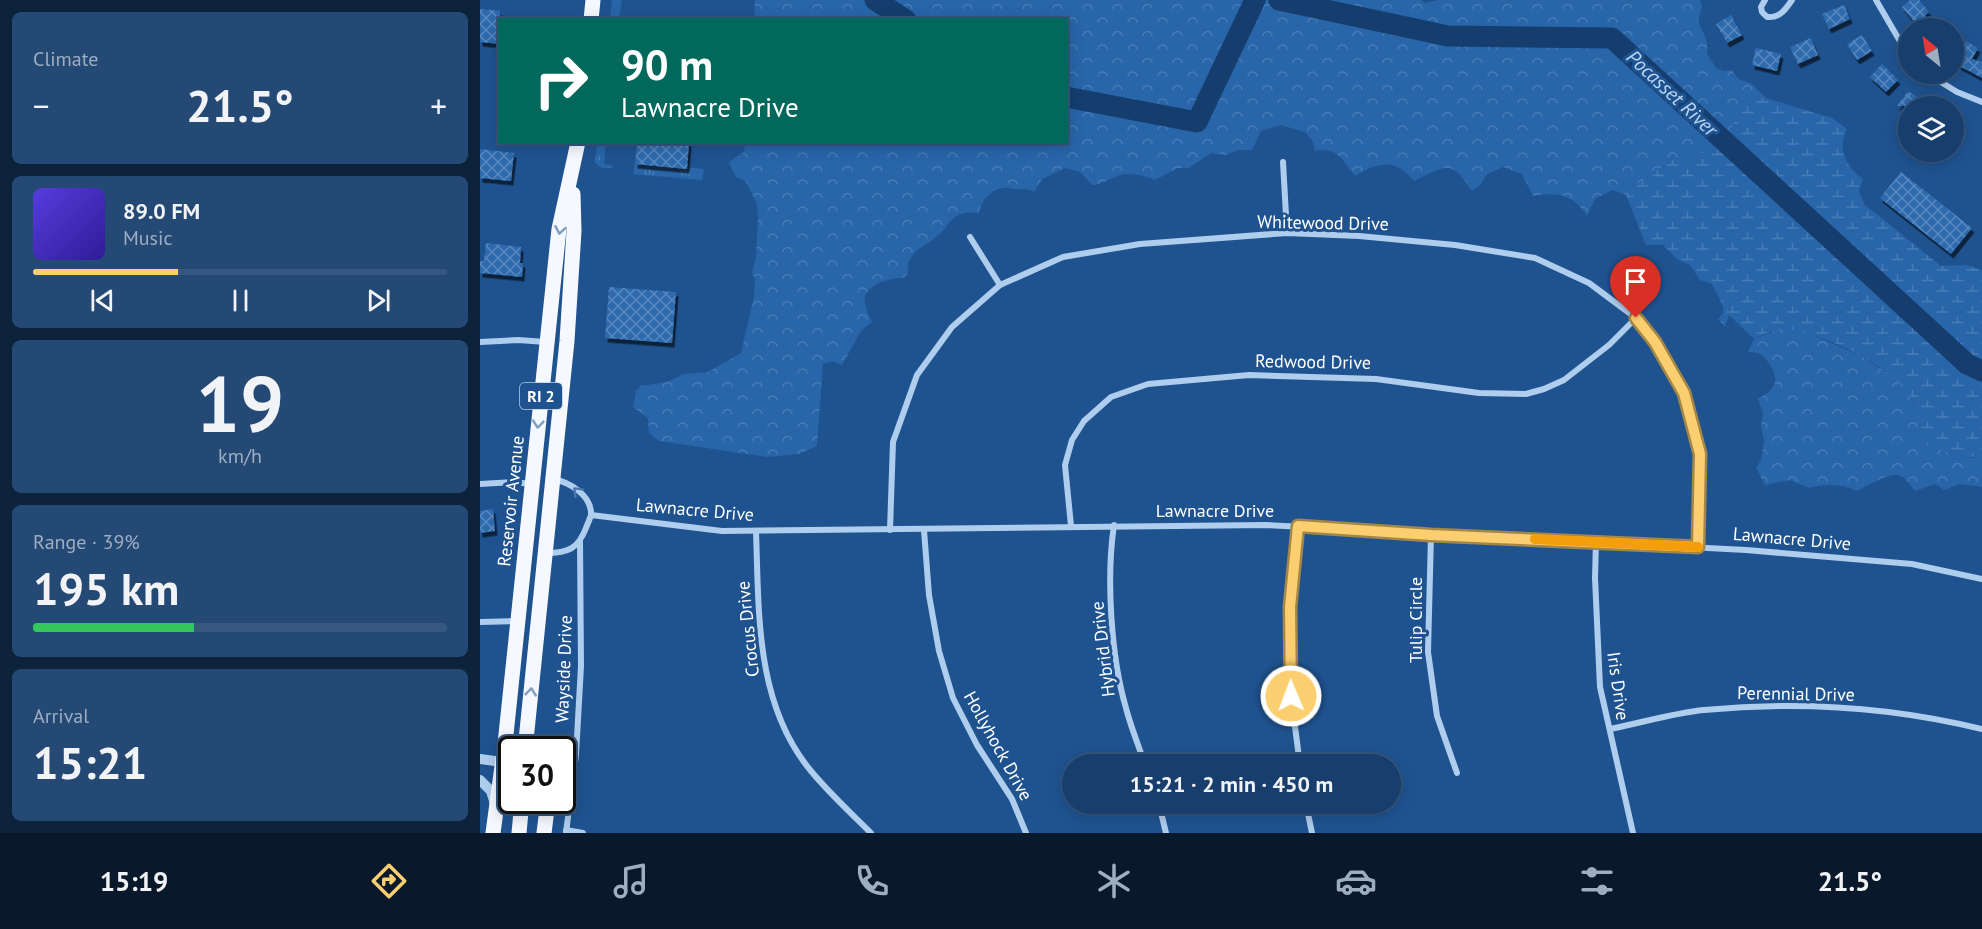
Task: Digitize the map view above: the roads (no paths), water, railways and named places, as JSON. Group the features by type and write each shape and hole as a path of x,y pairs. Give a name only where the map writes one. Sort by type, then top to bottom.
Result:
{"main road":[{"path":"591,18 593,0"},
{"name":"Reservoir Avenue","path":"509,736 518,621 559,229 578,144"},
{"name":"Reservoir Avenue","path":"526,736 568,330 574,231 573,173"},
{"name":"Reservoir Avenue","path":"493,833 498,800"},
{"path":"519,833 521,814"},
{"path":"543,833 546,814"}],"street":[{"path":"1765,0 1761,7 1762,12 1767,17 1775,17 1784,12 1792,0"},
{"path":"1876,0 1898,38"},
{"path":"1944,84 1982,102"},
{"path":"1283,162 1287,233"},
{"name":"Whitewood Drive","path":"890,531 893,442 916,375 952,327 1000,285 1063,257 1140,244 1287,233 1359,236 1455,245 1535,258 1589,283 1636,318 1655,342 1684,393 1700,454 1698,547"},
{"path":"970,237 1000,285"},
{"name":"Redwood Drive","path":"1071,526 1065,465 1072,440 1084,421 1111,397 1148,384 1249,375 1376,379 1479,393 1526,394 1564,380 1609,345 1636,318"},
{"path":"480,342 518,340 546,342"},
{"path":"546,553 561,552 580,542 591,514 579,491 569,483 553,479"},
{"path":"480,484 514,482 532,484"},
{"name":"Lawnacre Drive","path":"591,514 722,531 890,531 1114,525 1298,526 1431,535 1698,547 1912,564 1982,579"},
{"name":"Hybrid Drive","path":"1114,525 1110,553 1110,580 1119,675 1125,707 1141,754"},
{"path":"1298,526 1290,607 1291,696 1299,754"},
{"name":"Hollyhock Drive","path":"924,530 929,595 939,651 953,698 977,745 1012,799 1026,833"},
{"name":"Crocus Drive","path":"756,531 762,654 770,690 784,728 809,769 871,833"},
{"name":"Tulip Circle","path":"1431,535 1428,652 1437,716 1457,773"},
{"name":"Iris Drive","path":"1596,541 1595,588 1600,687 1633,833"},
{"name":"Wayside Drive","path":"566,831 576,755 581,666 580,542"},
{"path":"480,622 518,621"},
{"name":"Perennial Drive","path":"1610,729 1702,710 1803,706 1899,713 1982,729"},
{"path":"480,759 498,762"},
{"path":"480,780 490,791 496,808"},
{"path":"1161,814 1166,833"},
{"path":"1308,814 1312,833"},
{"path":"566,831 583,833"}],"waterway":[{"name":"Pocasset River","path":"875,0 903,18"},
{"name":"Pocasset River","path":"1068,97 1197,122 1255,0"},
{"name":"Pocasset River","path":"1279,0 1448,36 1612,38 1967,364 1982,371"}]}
